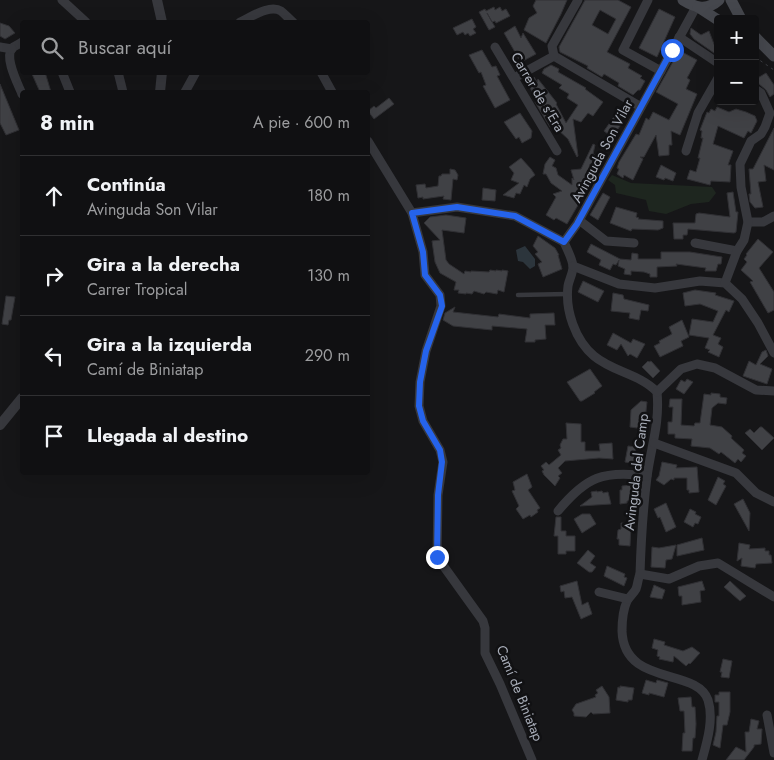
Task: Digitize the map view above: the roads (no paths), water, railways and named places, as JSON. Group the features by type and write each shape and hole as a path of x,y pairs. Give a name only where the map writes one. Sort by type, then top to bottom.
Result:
{"main road":[{"path":"683,0 714,18"},
{"path":"697,7 707,8 719,0"},
{"path":"731,0 739,15"},
{"path":"759,41 774,57"},
{"path":"759,48 774,57"}],"street":[{"path":"62,0 84,20"},
{"path":"157,0 162,20"},
{"path":"578,0 552,46 554,56 641,107"},
{"path":"648,0 623,50 661,71 697,7"},
{"path":"244,20 272,9 280,11 291,20"},
{"path":"679,37 714,61"},
{"path":"20,43 12,49 10,65 20,90"},
{"name":"Carrer de s'Era","path":"495,47 557,151"},
{"path":"0,48 12,49"},
{"path":"514,78 554,56"},
{"name":"Avinguda Son Vilar","path":"564,242 579,220 661,71"},
{"path":"63,75 69,90"},
{"path":"119,75 122,90"},
{"path":"160,90 162,75"},
{"path":"186,90 194,75"},
{"path":"323,75 331,90"},
{"path":"686,151 698,113 714,85"},
{"path":"725,283 737,251 744,240 748,222 741,188 740,164 751,141 761,134 766,127 770,112 762,93 759,91"},
{"name":"Camí de Biniatap","path":"370,144 412,213 423,252 425,275 440,295 442,306 426,351 419,390 419,406 423,421 440,450 442,462 438,495 437,557 483,621 485,628 485,654 500,684 532,760"},
{"path":"412,213 457,207 515,216 564,242 573,266 568,306 580,341 593,355 609,367 643,380 657,392 681,369 697,364 715,368 756,390 774,391"},
{"path":"748,222 763,222 774,216"},
{"path":"579,220 606,242 634,243"},
{"path":"695,243 737,251"},
{"path":"573,266 619,284 655,288 700,281 725,283 742,299 774,353"},
{"name":"Avinguda del Camp","path":"657,392 658,409 647,476 640,574 636,589 628,600 623,615 622,632 626,650 633,659 647,669 700,689 708,699 710,722 707,744 702,760"},
{"path":"0,425 20,400"},
{"path":"654,442 736,473 756,493 774,502"},
{"path":"558,511 579,488 598,477 630,473 647,476"},
{"path":"640,574 669,579 699,566 718,563 774,597"},
{"path":"600,592 628,600"},
{"path":"766,715 774,753"}],"lane":[{"path":"518,295 568,294"}]}
